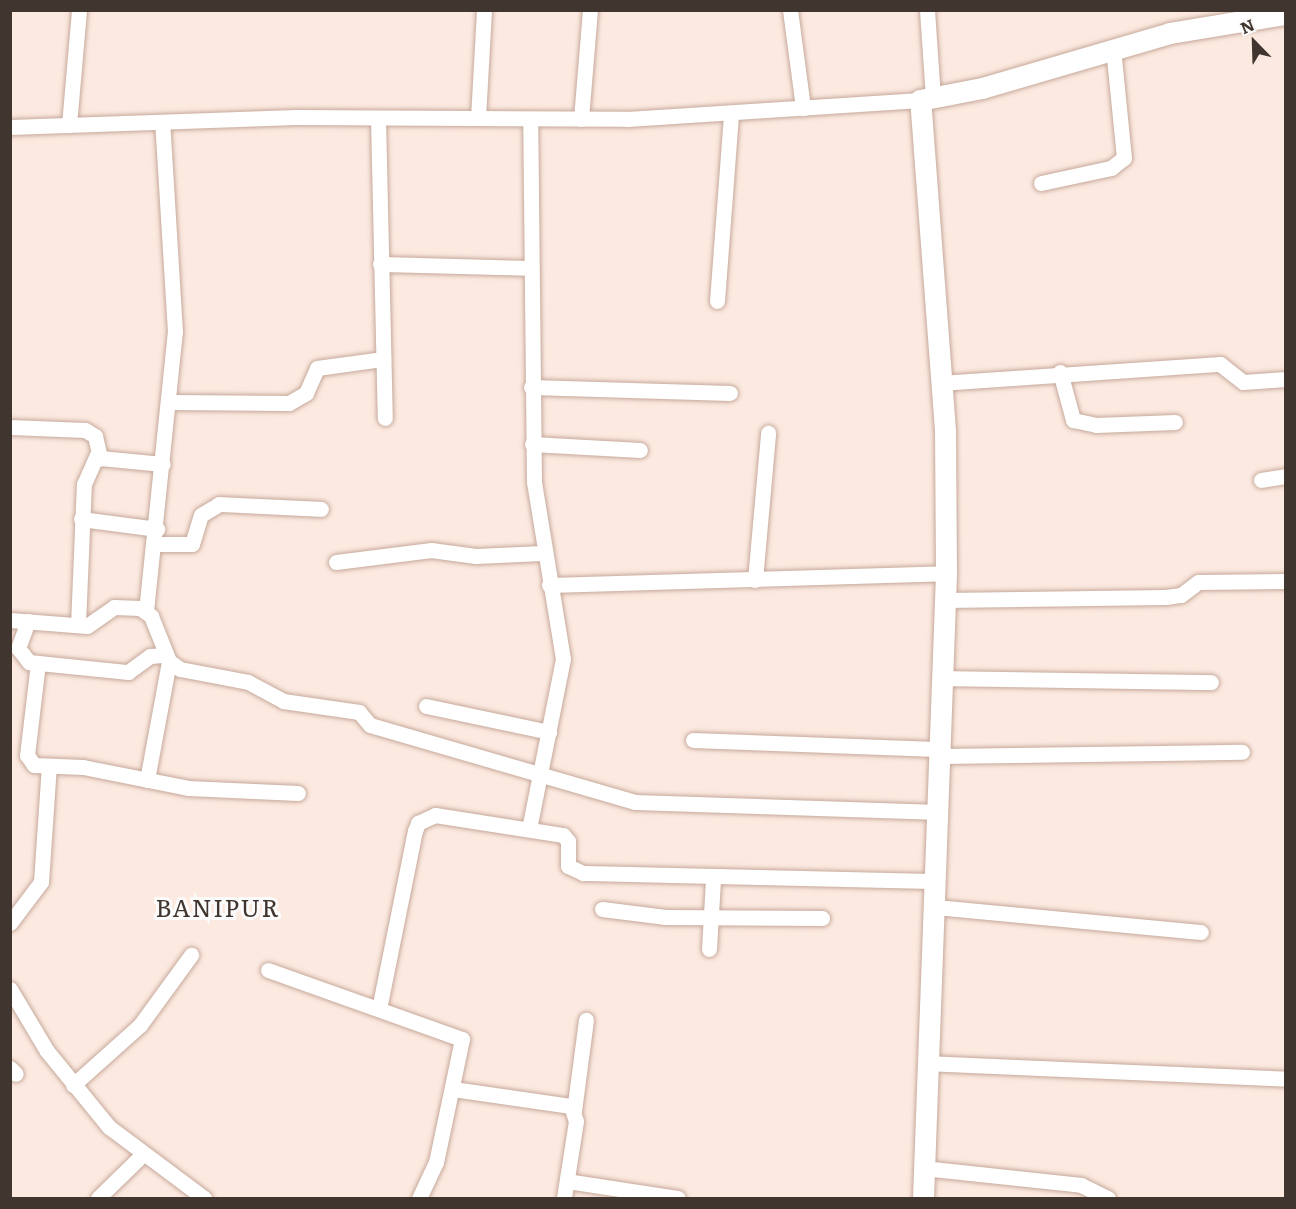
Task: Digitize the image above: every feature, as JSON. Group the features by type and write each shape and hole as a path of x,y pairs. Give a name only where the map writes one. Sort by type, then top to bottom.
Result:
{"street":[{"path":"69,125 79,10"},
{"path":"478,118 484,10"},
{"path":"581,119 590,10"},
{"path":"790,10 803,108"},
{"path":"922,1198 926,1063 943,752 946,573 927,99 927,10"},
{"path":"10,127 378,118 581,119 731,114 927,99 1113,48 1285,13"},
{"path":"1041,183 1111,168 1124,158 1113,48"},
{"path":"717,301 731,114"},
{"path":"378,118 385,418"},
{"path":"529,829 537,775 549,732 563,659 543,553 532,444 530,118"},
{"path":"162,122 175,316 156,536 146,611 168,658 180,669 248,682 283,701 359,712 370,725 537,775 668,806 940,812"},
{"path":"380,264 530,268"},
{"path":"169,402 289,403 306,393 317,368 383,359"},
{"path":"940,383 1060,372 1220,364 1243,382 1286,379"},
{"path":"1060,372 1073,420 1096,425 1175,422"},
{"path":"531,387 730,393"},
{"path":"10,427 85,430 95,436 97,455 85,475 81,519 78,625"},
{"path":"755,580 768,433"},
{"path":"532,444 640,450"},
{"path":"97,455 163,464"},
{"path":"1261,480 1286,476"},
{"path":"81,519 192,544 201,515 219,504 321,509"},
{"path":"336,562 431,550 468,556 543,553"},
{"path":"549,585 946,573"},
{"path":"945,600 1166,597 1181,595 1198,582 1286,581"},
{"path":"10,620 94,624 114,607 146,611"},
{"path":"28,621 19,655 38,663 128,672 150,656 168,658"},
{"path":"147,780 168,658"},
{"path":"38,663 27,755 34,765 206,790 298,793"},
{"path":"944,678 1211,682"},
{"path":"426,706 549,732"},
{"path":"693,740 943,752 1242,752"},
{"path":"10,923 41,882 49,766"},
{"path":"379,1009 418,823 435,815 563,835 574,871 713,879 936,880"},
{"path":"709,949 713,879"},
{"path":"935,907 1201,932"},
{"path":"602,909 711,917 822,918"},
{"path":"73,1085 140,1025 191,955"},
{"path":"267,970 457,1033 463,1046 435,1162 419,1198"},
{"path":"10,989 73,1085 141,1156 204,1198"},
{"path":"564,1198 586,1020"},
{"path":"926,1063 1286,1079"},
{"path":"453,1089 561,1104 574,1111"},
{"path":"98,1198 141,1156"},
{"path":"923,1168 1081,1185 1108,1198"},
{"path":"567,1180 678,1198"}],"district":[{"name":"BANIPUR","path":"218,907"}]}
